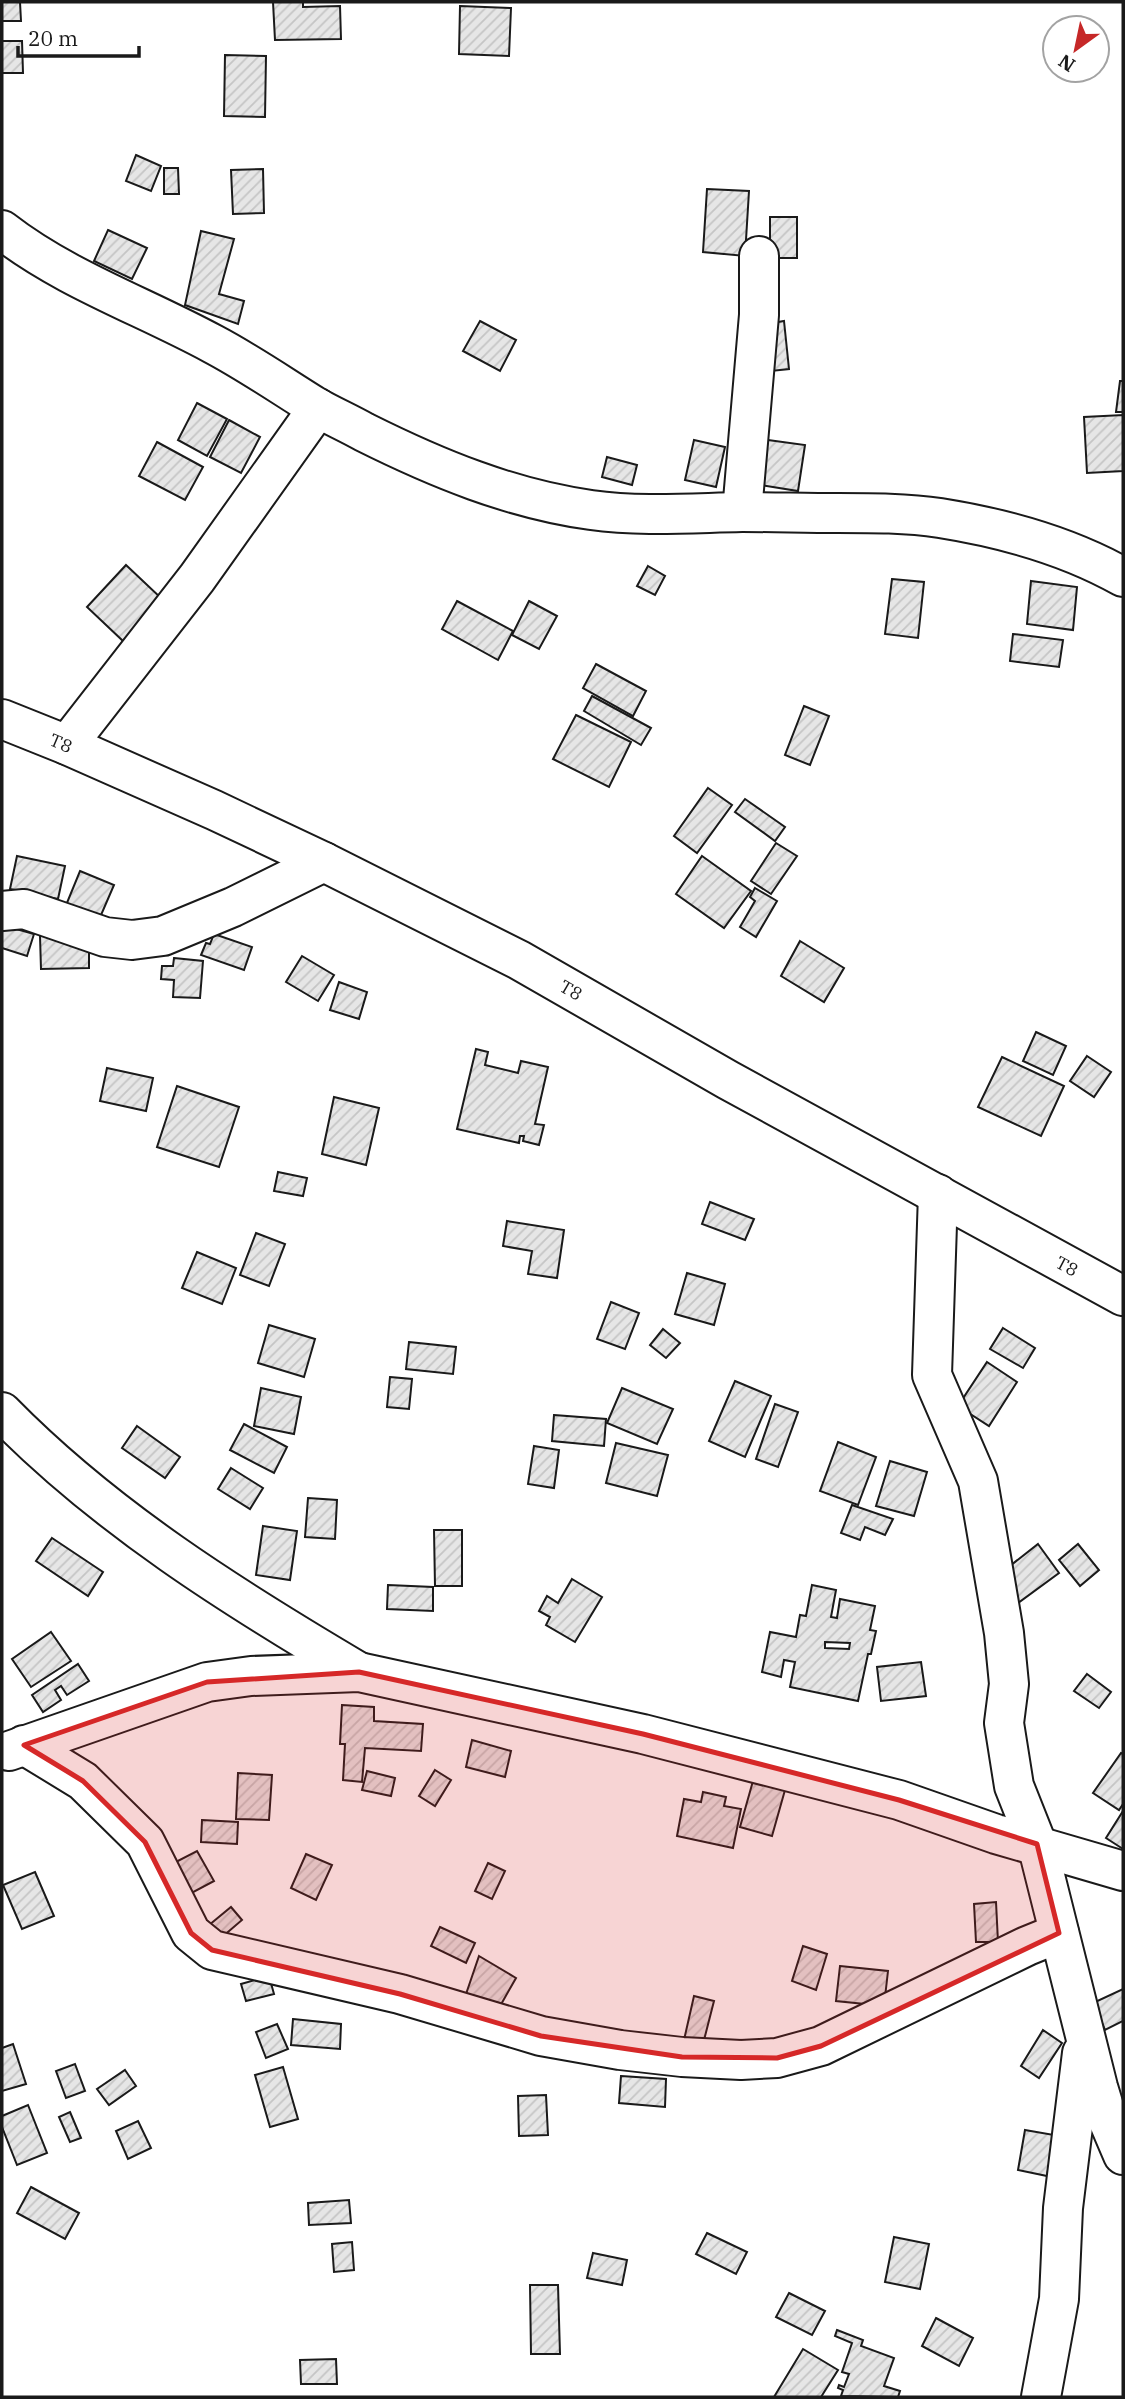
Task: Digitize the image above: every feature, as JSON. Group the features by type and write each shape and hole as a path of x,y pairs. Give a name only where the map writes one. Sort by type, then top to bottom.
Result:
{"street":[{"path":"2,230 42,258 83,281 213,344 267,374 318,408 456,475 526,497 592,510 645,514 891,513 940,518 1027,538 1083,557 1123,577"},
{"path":"742,512 759,315 759,256"},
{"path":"67,745 197,578 318,408"},
{"name":"T8","path":"2,719 67,745 324,862 519,960 728,1080 1123,1296"},
{"path":"2,911 24,909 105,937 132,940 163,936 233,907 324,862"},
{"path":"937,1194 932,1374 978,1481 1004,1633 1009,1684 1004,1723 1014,1786 1037,1844 1108,2120 1123,2155"},
{"path":"2,1412 29,1440 132,1526 254,1609 359,1672"},
{"path":"13,1749 207,1682 251,1676 359,1672 643,1734 899,1800 950,1819 1123,1871"},
{"path":"13,1749 83,1781 145,1842 191,1933 212,1950 400,1994 541,2036 620,2050 682,2057 741,2060 777,2058 821,2046 1027,1945 1059,1933"},
{"path":"1041,2397 1059,2299 1063,2208 1085,2030"}],"highlighted area":[{"path":"359,1672 643,1734 899,1800 1037,1844 1059,1933 821,2046 777,2058 682,2057 541,2036 400,1994 212,1950 191,1933 145,1842 83,1781 24,1745 207,1682"}],"building":[{"path":"2,2 20,2 21,21 2,21"},
{"path":"273,2 303,2 303,7 340,6 341,39 275,40"},
{"path":"460,6 511,8 509,56 459,54"},
{"path":"2,41 22,41 23,73 2,73"},
{"path":"225,55 266,56 265,117 224,116"},
{"path":"136,155 161,166 151,191 126,181"},
{"path":"164,168 178,168 179,194 164,194"},
{"path":"263,169 264,213 233,214 231,170"},
{"path":"707,189 749,191 745,256 703,252"},
{"path":"770,217 797,217 797,258 770,258"},
{"path":"108,230 147,248 132,279 94,261"},
{"path":"201,231 234,239 219,294 244,301 238,324 185,305"},
{"path":"480,321 516,340 500,371 463,351"},
{"path":"784,321 789,369 771,371 766,324"},
{"path":"1120,381 1123,381 1123,412 1116,412"},
{"path":"197,403 227,419 207,456 178,440"},
{"path":"1123,415 1123,471 1087,473 1084,417"},
{"path":"229,420 260,437 241,473 210,457"},
{"path":"694,440 725,447 716,487 685,480"},
{"path":"768,440 805,445 798,491 761,485"},
{"path":"157,442 203,467 185,500 139,476"},
{"path":"607,457 637,465 632,485 602,477"},
{"path":"126,565 162,599 123,641 87,607"},
{"path":"648,566 665,576 655,595 637,586"},
{"path":"892,579 924,582 918,638 885,634"},
{"path":"1031,581 1077,587 1073,630 1027,624"},
{"path":"457,601 513,631 498,660 442,629"},
{"path":"529,601 557,616 539,649 512,635"},
{"path":"1013,634 1063,640 1059,667 1010,661"},
{"path":"596,664 646,691 633,716 583,688"},
{"path":"592,696 651,728 641,745 584,711"},
{"path":"804,706 829,716 810,765 785,755"},
{"path":"576,715 631,742 609,787 553,759"},
{"path":"708,788 732,805 697,853 674,836"},
{"path":"745,799 785,827 775,841 735,812"},
{"path":"776,843 797,856 771,894 751,881"},
{"path":"17,856 65,866 58,899 10,889"},
{"path":"702,856 751,891 724,928 676,894"},
{"path":"80,871 114,885 95,929 62,915"},
{"path":"755,888 777,901 756,937 740,927 755,901 750,897"},
{"path":"2,925 34,934 27,956 2,948"},
{"path":"214,934 252,947 244,970 201,955"},
{"path":"40,936 89,936 89,968 41,969"},
{"path":"800,941 844,968 824,1002 781,976"},
{"path":"302,956 334,975 318,1001 286,982"},
{"path":"174,958 203,961 200,998 173,997 174,980 161,979 162,966 173,966"},
{"path":"339,982 367,992 359,1019 330,1010"},
{"path":"1036,1032 1066,1046 1053,1075 1023,1061"},
{"path":"476,1049 488,1052 485,1065 518,1073 521,1061 548,1067 535,1124 544,1125 539,1145 523,1141 524,1136 520,1136 519,1143 457,1129"},
{"path":"1087,1056 1111,1072 1094,1097 1070,1081"},
{"path":"1002,1057 1064,1086 1041,1136 978,1107"},
{"path":"107,1068 153,1078 146,1111 100,1101"},
{"path":"177,1086 239,1107 219,1167 157,1147"},
{"path":"334,1097 379,1108 366,1165 322,1154"},
{"path":"278,1172 307,1178 303,1196 274,1191"},
{"path":"710,1202 754,1219 745,1240 702,1224"},
{"path":"507,1221 564,1230 557,1278 528,1274 532,1251 503,1246"},
{"path":"256,1233 285,1244 269,1286 240,1275"},
{"path":"197,1252 236,1268 222,1304 182,1288"},
{"path":"687,1273 725,1284 714,1325 675,1314"},
{"path":"611,1302 639,1313 625,1349 597,1339"},
{"path":"269,1325 315,1339 304,1377 258,1363"},
{"path":"1003,1328 1035,1348 1023,1368 990,1349"},
{"path":"663,1329 680,1343 666,1358 650,1345"},
{"path":"409,1342 456,1347 453,1374 406,1369"},
{"path":"987,1362 1017,1382 989,1426 958,1406"},
{"path":"390,1377 412,1379 409,1409 387,1407"},
{"path":"735,1381 771,1396 745,1457 709,1441"},
{"path":"261,1388 301,1397 294,1434 254,1426"},
{"path":"622,1388 673,1409 657,1444 607,1423"},
{"path":"775,1404 798,1412 778,1467 756,1459"},
{"path":"554,1415 606,1419 604,1446 552,1441"},
{"path":"244,1424 287,1447 274,1473 230,1450"},
{"path":"137,1426 180,1457 165,1478 122,1448"},
{"path":"838,1442 876,1457 858,1505 820,1491"},
{"path":"616,1443 668,1455 657,1496 606,1483"},
{"path":"534,1446 559,1450 554,1488 528,1484"},
{"path":"890,1461 927,1472 914,1516 876,1506"},
{"path":"231,1468 263,1488 250,1509 218,1489"},
{"path":"308,1498 337,1500 335,1539 305,1537"},
{"path":"852,1505 893,1519 885,1535 865,1527 860,1540 841,1533"},
{"path":"263,1526 297,1531 290,1580 256,1575"},
{"path":"434,1530 462,1530 462,1586 435,1586"},
{"path":"52,1538 103,1572 88,1596 36,1561"},
{"path":"1038,1544 1059,1573 1018,1603 997,1576"},
{"path":"1078,1544 1099,1570 1080,1586 1059,1560"},
{"path":"572,1579 602,1597 575,1642 546,1625 550,1617 539,1611 547,1596 558,1603"},
{"path":"388,1585 433,1587 433,1611 387,1609"},
{"path":"812,1585 836,1590 831,1617 837,1618 840,1599 875,1606 870,1630 876,1631 858,1701 790,1687 795,1662 784,1660 781,1677 762,1672 770,1632 796,1637 800,1615 806,1616","holes":["825,1642 850,1643 849,1649 825,1648"]},
{"path":"51,1632 71,1661 31,1687 12,1659"},
{"path":"921,1662 926,1696 881,1701 877,1667"},
{"path":"78,1664 89,1681 67,1695 61,1686 55,1690 61,1700 43,1712 32,1695"},
{"path":"1087,1674 1111,1692 1099,1708 1074,1691"},
{"path":"342,1705 374,1707 374,1721 423,1724 421,1751 365,1748 362,1782 343,1780 345,1744 340,1744"},
{"path":"472,1740 511,1751 505,1777 466,1767"},
{"path":"1121,1753 1123,1804 1119,1810 1093,1793"},
{"path":"435,1770 451,1780 435,1806 419,1796"},
{"path":"367,1771 395,1778 391,1796 362,1790"},
{"path":"238,1773 272,1775 269,1820 236,1819"},
{"path":"753,1781 785,1790 772,1836 740,1827"},
{"path":"703,1792 726,1797 724,1806 741,1809 733,1848 677,1836 684,1799 701,1802"},
{"path":"1123,1811 1123,1849 1106,1838"},
{"path":"202,1820 238,1822 237,1844 201,1842"},
{"path":"197,1851 214,1881 186,1896 170,1865"},
{"path":"306,1854 332,1865 316,1900 291,1888"},
{"path":"488,1863 505,1871 492,1899 475,1891"},
{"path":"35,1872 54,1916 22,1929 3,1885"},
{"path":"996,1902 998,1942 976,1942 974,1904"},
{"path":"231,1907 242,1920 215,1943 203,1930"},
{"path":"440,1927 475,1943 466,1963 431,1946"},
{"path":"803,1946 827,1954 816,1990 792,1981"},
{"path":"479,1956 516,1978 495,2015 465,1997"},
{"path":"840,1966 888,1971 884,2006 836,2001"},
{"path":"269,1976 274,1994 246,2001 241,1984"},
{"path":"1123,1989 1123,2021 1105,2030 1093,2003"},
{"path":"694,1996 714,2001 703,2044 684,2040"},
{"path":"293,2019 341,2024 340,2049 291,2045"},
{"path":"277,2024 288,2049 266,2058 256,2032"},
{"path":"1043,2030 1062,2043 1039,2078 1021,2066"},
{"path":"13,2044 26,2084 2,2091 2,2048"},
{"path":"75,2064 85,2091 66,2098 56,2071"},
{"path":"283,2067 298,2119 270,2127 255,2075"},
{"path":"125,2070 136,2086 109,2105 97,2089"},
{"path":"621,2076 666,2079 665,2107 619,2103"},
{"path":"546,2095 548,2135 519,2136 518,2096"},
{"path":"28,2105 47,2153 17,2165 2,2127 2,2116"},
{"path":"70,2112 81,2138 70,2142 59,2117"},
{"path":"138,2121 151,2148 128,2159 116,2131"},
{"path":"1025,2130 1054,2135 1047,2176 1018,2170"},
{"path":"31,2187 79,2213 65,2239 17,2213"},
{"path":"349,2200 351,2223 309,2225 308,2203"},
{"path":"707,2233 747,2252 736,2274 696,2254"},
{"path":"894,2237 929,2244 920,2289 885,2282"},
{"path":"352,2242 354,2270 334,2272 332,2244"},
{"path":"593,2253 627,2260 622,2285 587,2278"},
{"path":"530,2285 558,2285 560,2354 531,2354"},
{"path":"789,2293 825,2311 812,2335 776,2317"},
{"path":"936,2318 973,2338 959,2366 922,2346"},
{"path":"837,2330 863,2340 861,2346 894,2358 884,2386 900,2391 898,2397 841,2396 843,2390 838,2388 839,2385 844,2387 849,2374 842,2372 852,2343 835,2336"},
{"path":"803,2349 838,2370 821,2397 774,2397"},
{"path":"336,2359 337,2384 301,2384 300,2360"}]}
